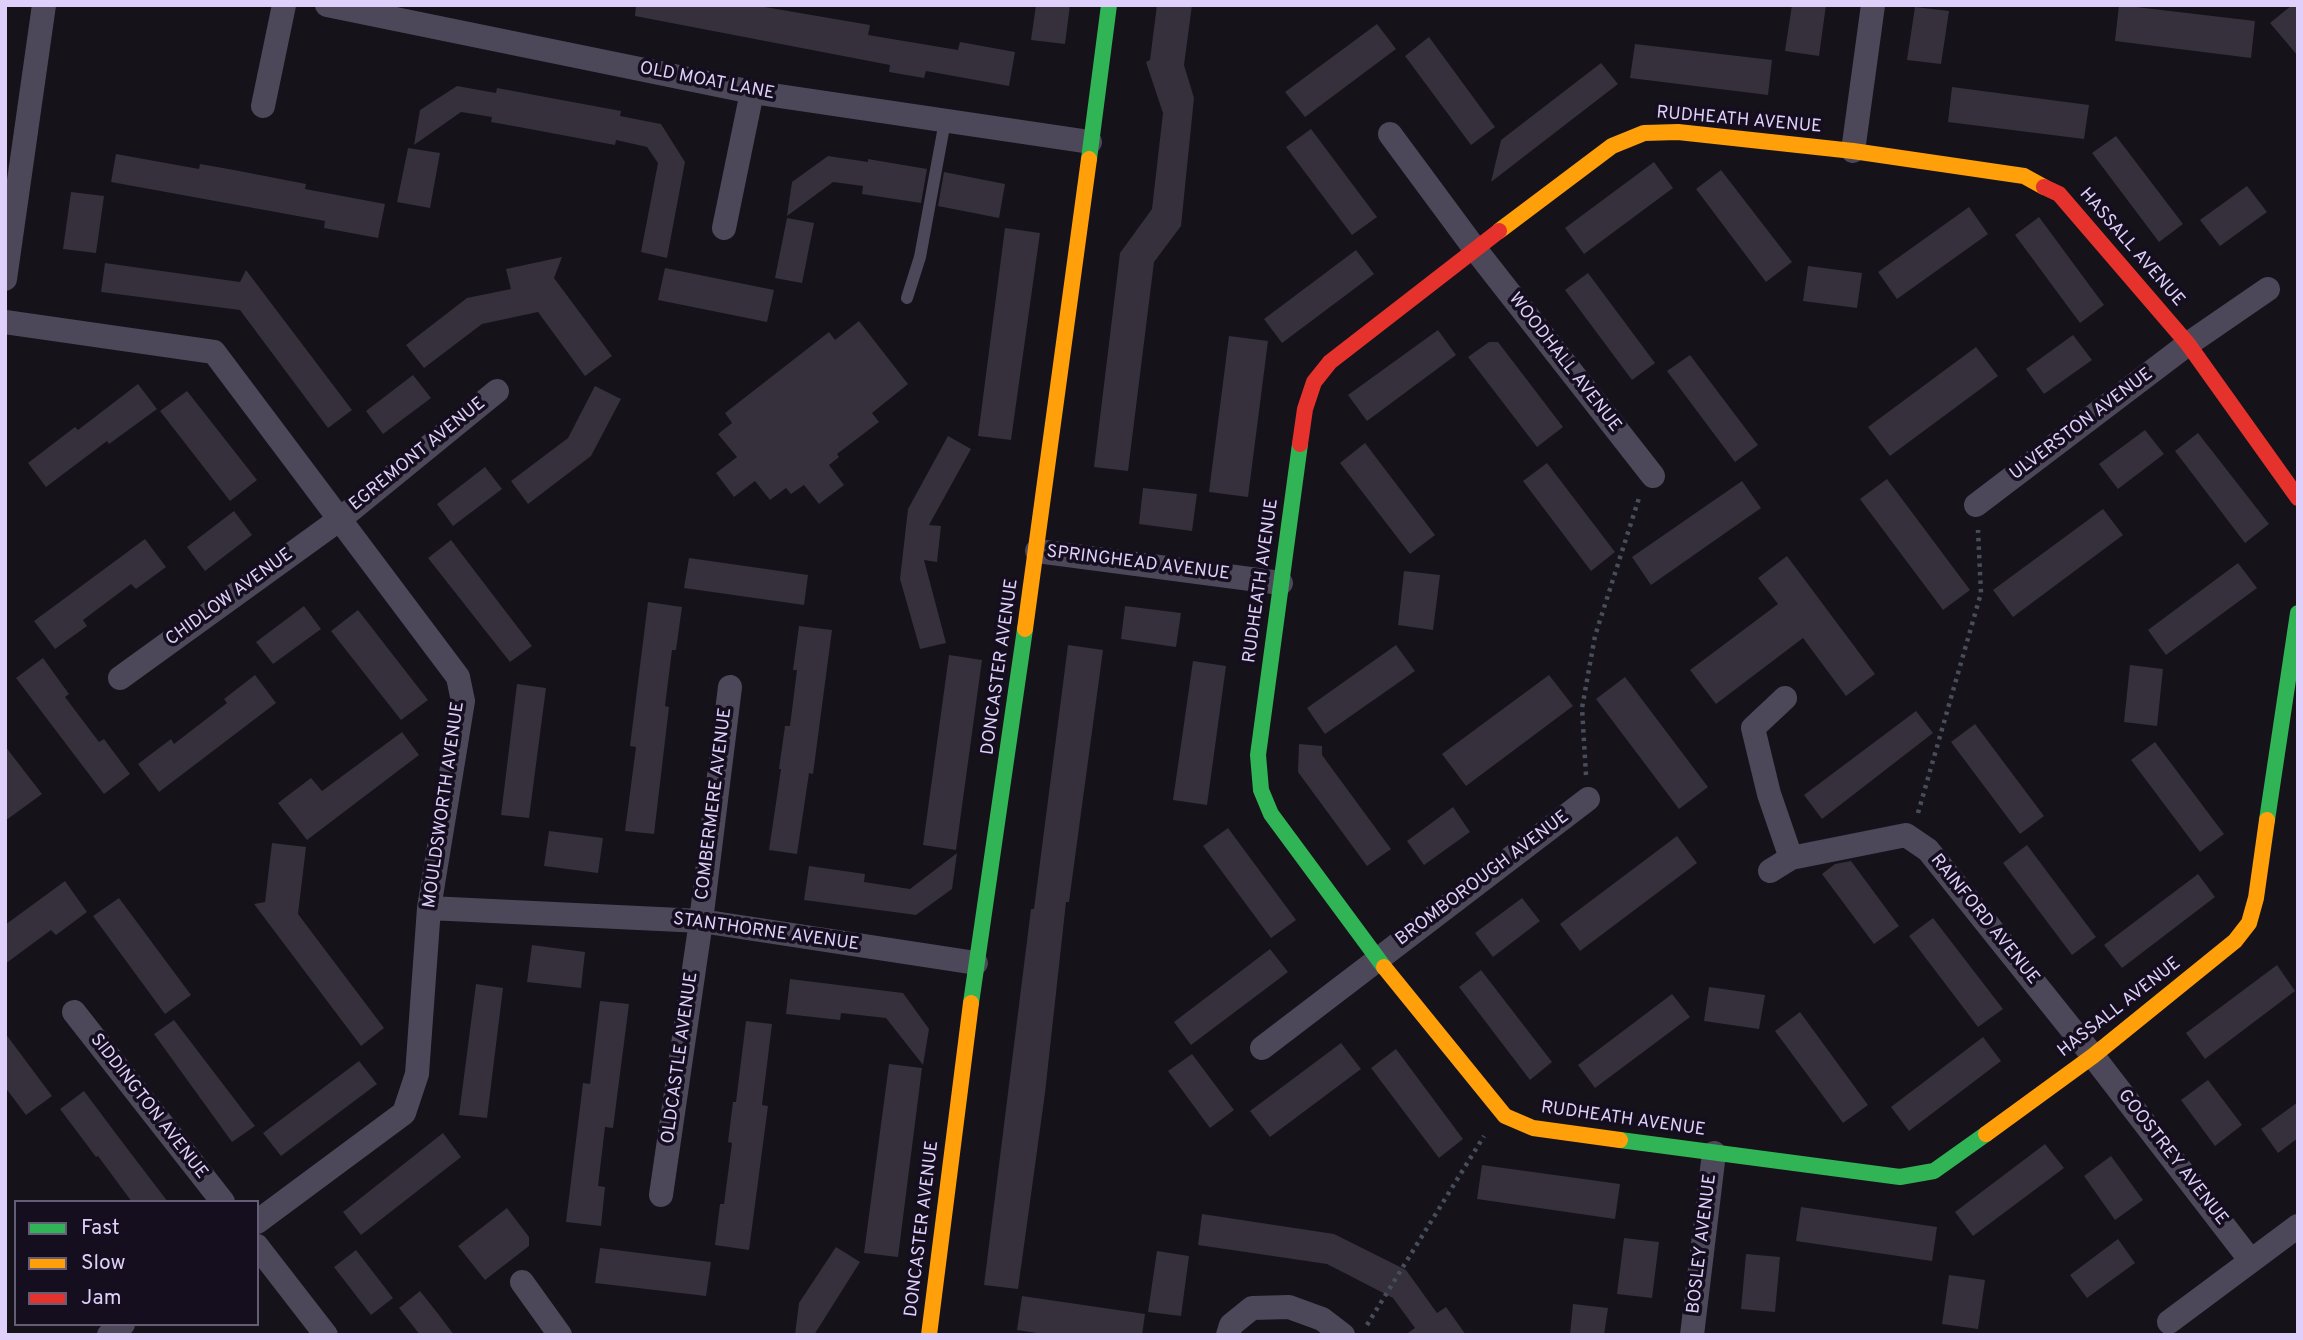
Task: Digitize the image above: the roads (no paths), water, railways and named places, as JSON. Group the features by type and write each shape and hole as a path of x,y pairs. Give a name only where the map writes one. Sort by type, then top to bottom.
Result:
{"street":[{"path":"5,279 44,5"},
{"path":"264,106 284,5"},
{"name":"OLD MOAT LANE","path":"327,5 752,92 1090,142"},
{"name":"DONCASTER AVENUE","path":"929,1335 976,963 1037,551 1109,5"},
{"path":"1853,151 1873,5"},
{"path":"724,228 752,92"},
{"name":"RUDHEATH AVENUE","path":"1714,1153 1533,1128 1505,1116 1378,960 1271,814 1261,790 1258,755 1305,409 1314,382 1330,362 1612,146 1644,132 1678,132 1853,151"},
{"name":"WOODHALL AVENUE","path":"1390,134 1475,249 1653,476"},
{"name":"HASSALL AVENUE","path":"1853,151 2024,176 2059,194 2188,344 2298,498"},
{"name":"ULVERSTON AVENUE","path":"1976,505 2188,344 2268,289"},
{"name":"MOULDSWORTH AVENUE","path":"5,322 214,352 458,677 463,701 429,908 417,1074 404,1113 259,1221"},
{"name":"EGREMONT AVENUE","path":"340,519 497,391"},
{"name":"CHIDLOW AVENUE","path":"120,678 340,519"},
{"name":"SPRINGHEAD AVENUE","path":"1037,551 1281,583"},
{"name":"HASSALL AVENUE","path":"1714,1153 1900,1177 1934,1171 2093,1056 2235,941 2249,923 2256,898 2290,719 2298,613"},
{"name":"COMBERMERE AVENUE","path":"701,921 730,687"},
{"name":"RAINFORD AVENUE","path":"1785,698 1753,728 1769,794 1780,864 1906,835 1928,850 2093,1056"},
{"name":"BROMBOROUGH AVENUE","path":"1262,1048 1588,799"},
{"name":"STANTHORNE AVENUE","path":"429,908 701,921 976,963"},
{"name":"OLDCASTLE AVENUE","path":"661,1195 701,921"},
{"name":"SIDDINGTON AVENUE","path":"74,1012 221,1200"},
{"name":"GOOSTREY AVENUE","path":"2093,1056 2251,1261"},
{"name":"BOSLEY AVENUE","path":"1692,1335 1714,1153"},
{"path":"2169,1322 2298,1226"},
{"path":"259,1249 326,1335"},
{"path":"522,1282 560,1335"},
{"path":"1227,1335 1231,1325 1252,1308 1289,1307 1322,1319 1343,1335"}],"lane":[{"path":"907,298 920,257 945,121"}]}
